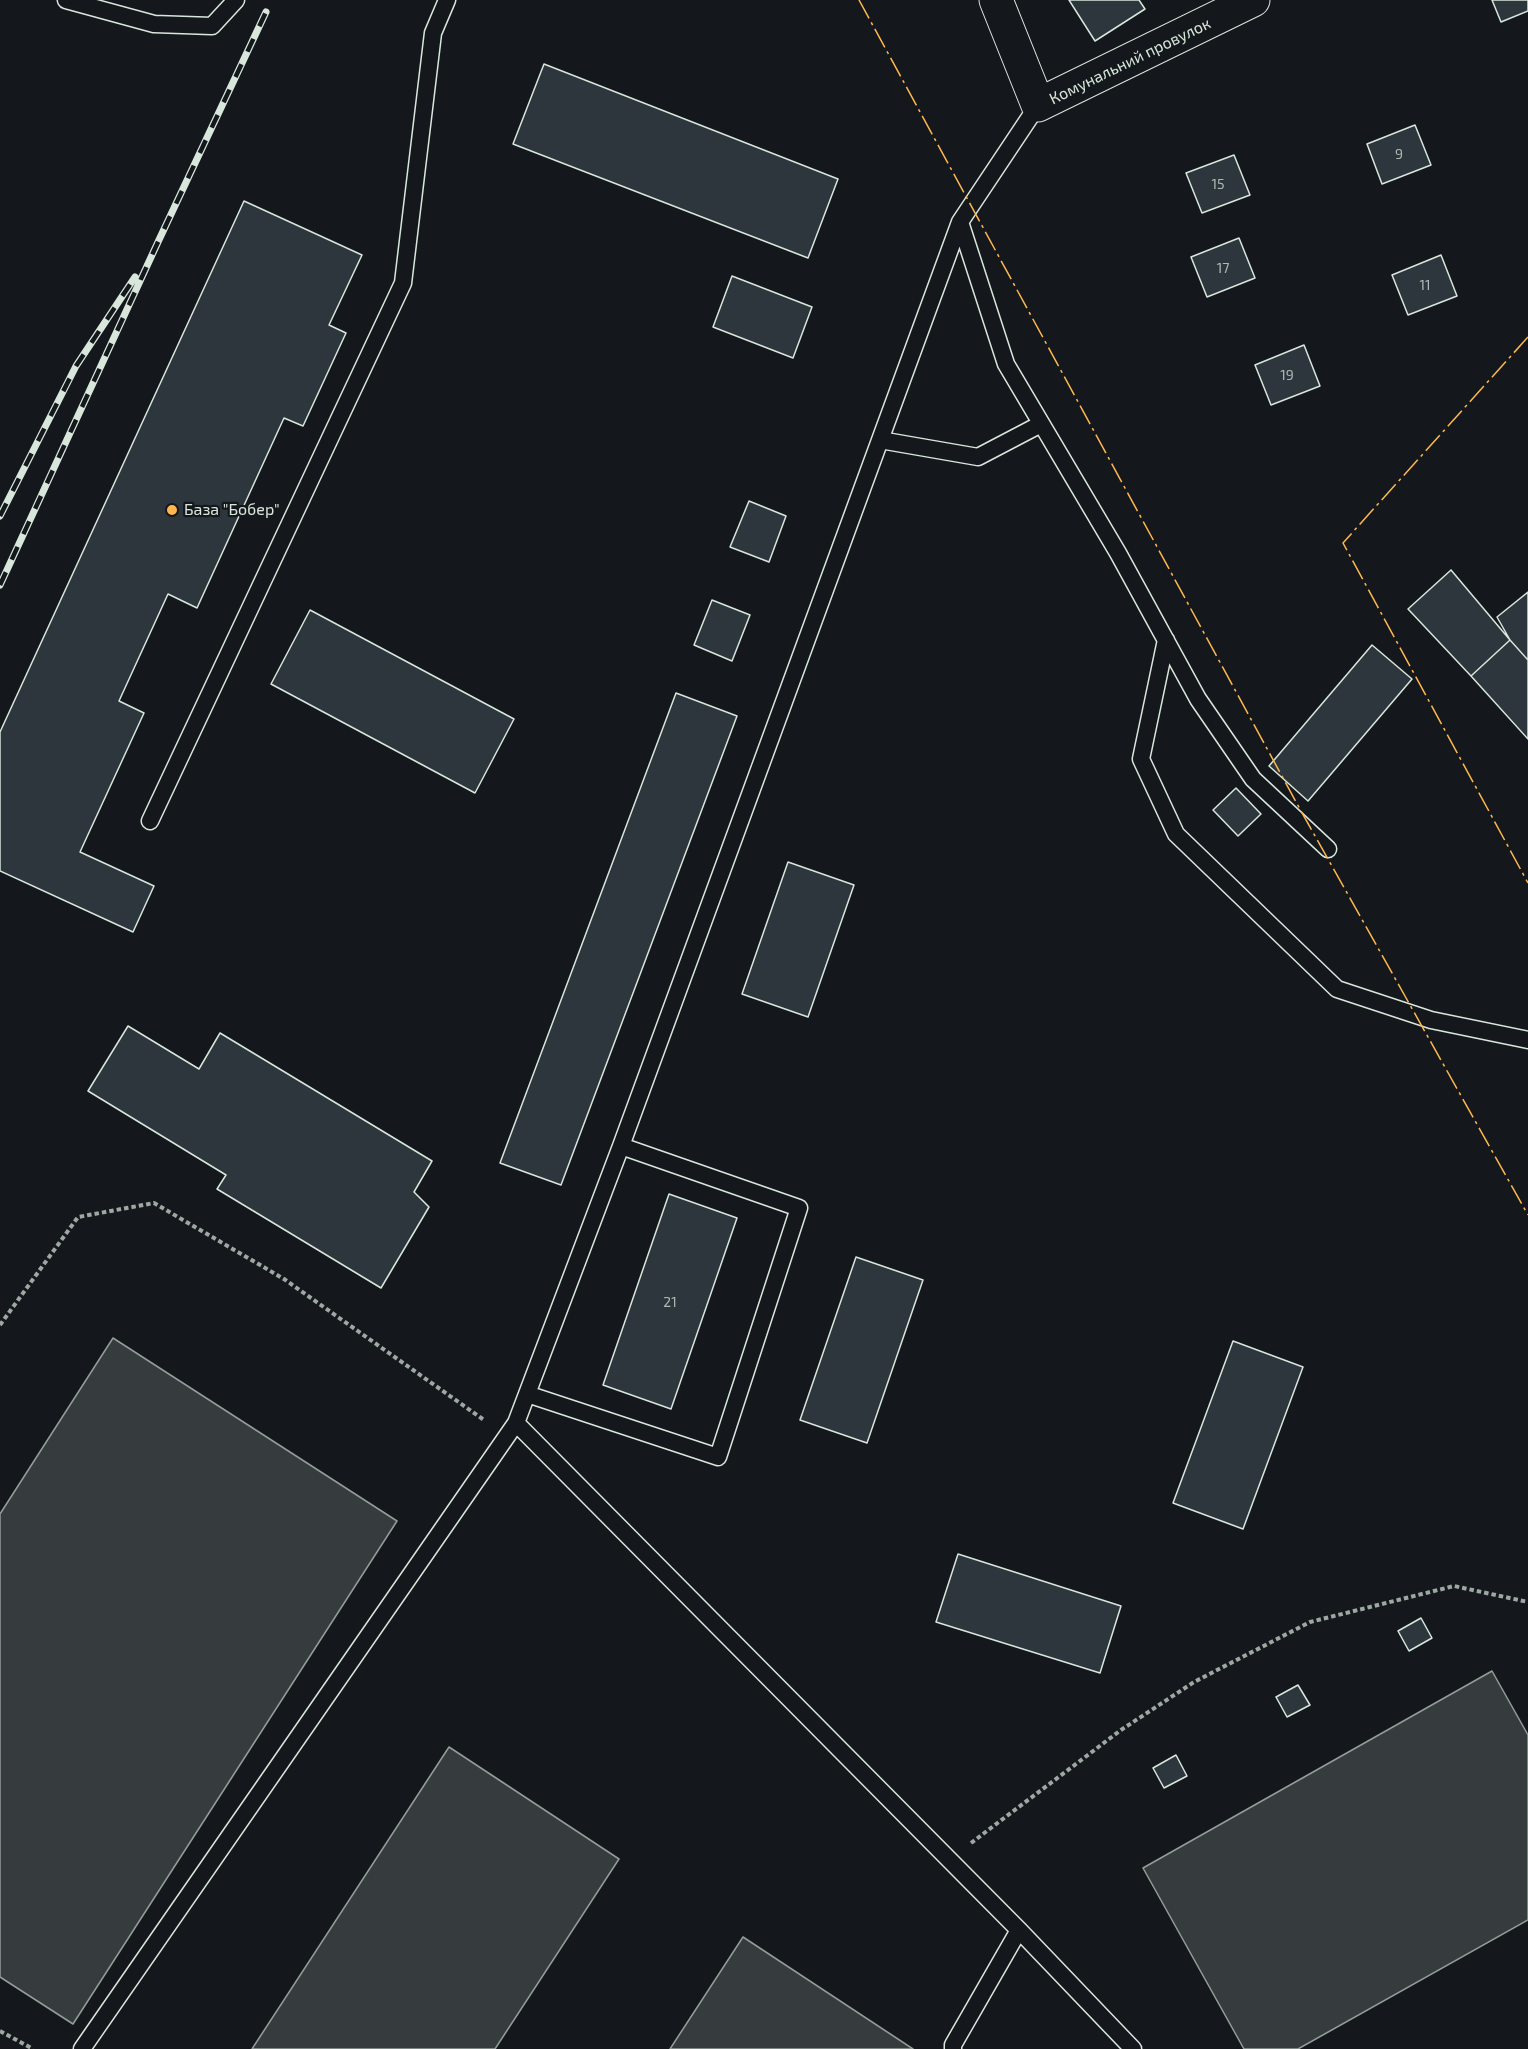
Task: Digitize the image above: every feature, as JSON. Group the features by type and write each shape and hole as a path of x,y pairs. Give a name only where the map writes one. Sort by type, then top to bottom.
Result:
{"street":[{"path":"996,0 1038,105"},
{"name":"Комунальний провулок","path":"1038,105 1253,0"}],"lane":[{"path":"66,0 154,24 212,26 236,0"},
{"path":"150,821 403,283 433,33 447,0"},
{"path":"82,2049 511,1430 527,1394 621,1146 960,222 1038,105"},
{"path":"960,222 1006,364 1118,553 1198,699 1253,779 1328,849"},
{"path":"880,440 978,457 1041,424"},
{"path":"1166,640 1141,759 1176,834 1337,989 1431,1020 1528,1040"},
{"path":"527,1394 718,1457 799,1208 621,1146"},
{"path":"511,1430 949,1860 1133,2049"},
{"path":"953,2049 953,2045 1019,1930"}],"path":[{"path":"0,1325 78,1217 154,1203 284,1279 511,1430"},
{"path":"949,1860 1121,1730 1194,1682 1310,1622 1454,1586 1528,1602"},
{"path":"0,2031 33,2049"}],"shaded area":[{"path":"113,1338 397,1521 73,2024 0,1977 0,1514"},
{"path":"1492,1671 1528,1735 1528,1920 1298,2049 1244,2049 1143,1868"},
{"path":"449,1747 619,1859 495,2049 252,2049"},
{"path":"743,1937 913,2049 670,2049"}],"building":[{"path":"1069,0 1139,0 1145,9 1095,41"},
{"path":"1492,0 1528,0 1528,11 1501,22"},
{"path":"544,64 838,179 808,258 513,144"},
{"path":"1415,125 1431,165 1382,184 1367,144"},
{"path":"1234,155 1250,195 1202,213 1186,173"},
{"name":"База \"Бобер\"","path":"244,201 362,255 329,325 346,333 303,426 284,418 197,608 168,594 119,701 144,713 80,852 154,886 133,932 0,871 0,732"},
{"path":"1239,238 1255,278 1207,297 1191,257"},
{"path":"1441,255 1457,296 1408,315 1392,275"},
{"path":"732,276 812,307 793,358 713,327"},
{"path":"1304,345 1320,386 1271,405 1255,365"},
{"path":"749,501 786,516 769,562 730,547"},
{"path":"1451,570 1510,640 1471,676 1408,609"},
{"path":"1528,592 1528,660 1510,640 1497,617"},
{"path":"712,600 750,615 732,661 694,645"},
{"path":"310,610 514,719 475,793 271,684"},
{"path":"1510,640 1528,660 1528,739 1471,676"},
{"path":"1372,645 1412,679 1308,801 1269,766"},
{"path":"676,693 737,716 561,1185 500,1163"},
{"path":"1236,788 1261,814 1238,836 1213,810"},
{"path":"788,862 854,885 808,1017 742,994"},
{"path":"128,1026 199,1069 220,1033 432,1161 414,1192 429,1207 381,1288 217,1189 226,1175 88,1091"},
{"path":"669,1194 737,1218 671,1409 603,1385"},
{"path":"856,1257 923,1280 867,1443 800,1420"},
{"path":"1233,1341 1303,1367 1243,1529 1173,1503"},
{"path":"958,1554 1121,1606 1100,1673 936,1622"},
{"path":"1421,1618 1432,1638 1409,1651 1398,1631"},
{"path":"1298,1685 1310,1705 1287,1717 1276,1697"},
{"path":"1176,1755 1187,1776 1164,1788 1153,1768"}],"railway":[{"path":"0,585 266,12"},
{"path":"0,516 76,366 135,277"}],"power":[{"path":"859,0 1301,811 1528,1215"},
{"path":"1528,337 1343,543 1528,883"}],"place":[{"name":"База \"Бобер\"","path":"172,510"}]}
